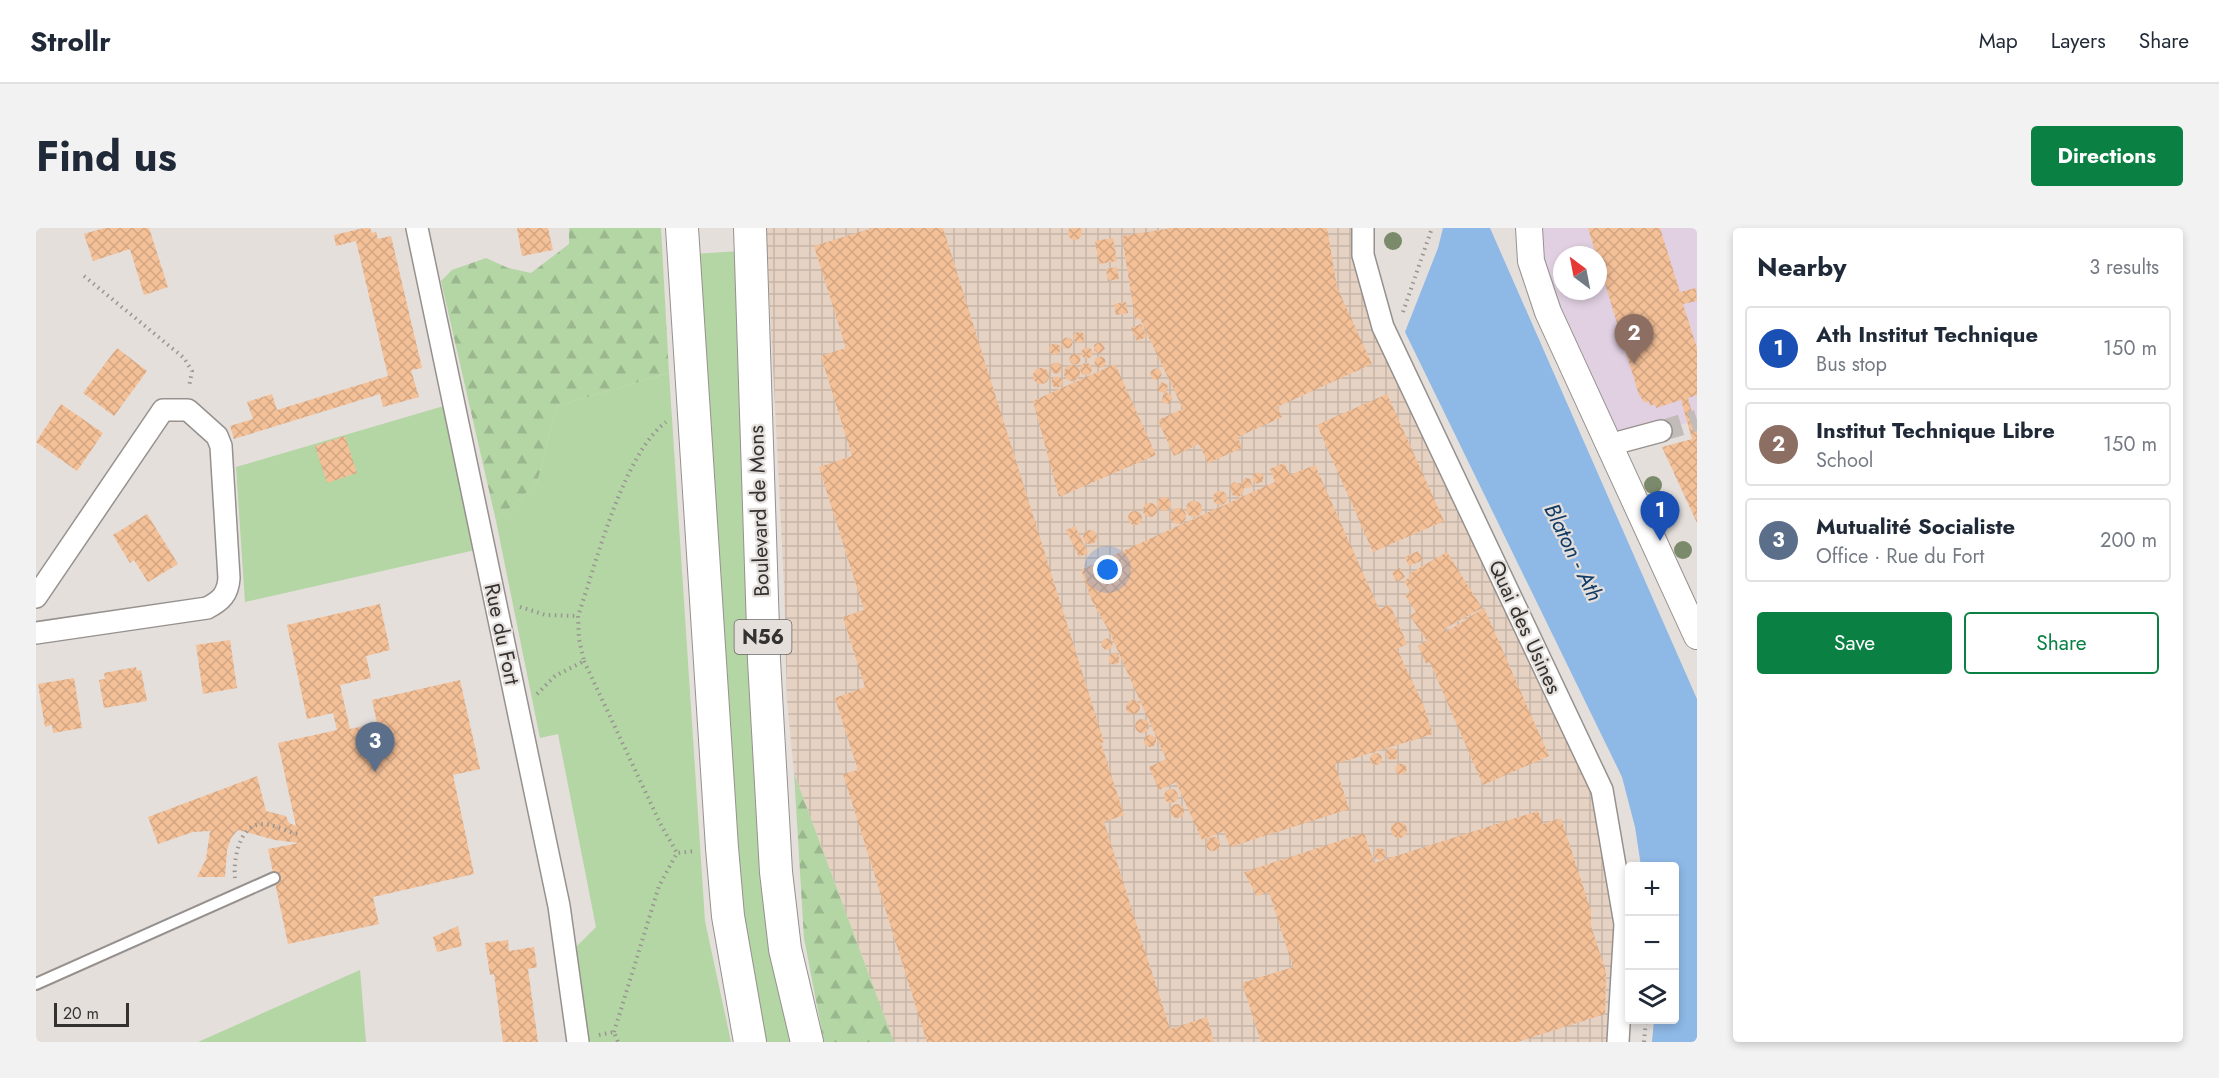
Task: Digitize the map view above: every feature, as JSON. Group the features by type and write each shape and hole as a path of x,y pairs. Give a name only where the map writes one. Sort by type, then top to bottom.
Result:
{"main road":[{"name":"N56","path":"682,228 722,848 728,916 750,1042"},
{"name":"Boulevard de Mons","path":"750,228 764,660 776,872 785,949 807,1042"}],"street":[{"name":"Rue du Fort","path":"417,228 559,906 578,1042"},
{"name":"Quai des Usines","path":"1363,228 1365,264 1383,327 1602,790 1625,924 1618,1042"},
{"path":"1529,228 1531,261 1536,282 1697,636"},
{"path":"36,597 163,410 188,410 217,436 221,446 229,578 224,596 207,608 36,633"},
{"path":"1609,445 1661,431"}],"lane":[{"path":"36,984 274,878"}],"path":[{"path":"1383,327 1405,311 1432,228"},
{"path":"84,276 177,351 190,366 193,376 190,385 173,410"},
{"path":"677,853 660,823 584,661 579,639 578,616 627,473 649,439 663,424 693,408"},
{"path":"494,595 546,615 578,616"},
{"path":"519,714 555,676 569,666 584,661"},
{"path":"234,869 236,856 247,831 255,825 264,823 282,831 298,834"},
{"path":"677,853 722,848"},
{"path":"614,1032 659,886 677,853"},
{"path":"1644,1042 1646,1024"}],"shaded area":[{"path":"766,228 1363,228 1369,284 1602,790 1613,860 1618,1042 894,1042 794,773 787,701 784,586"},
{"path":"1529,228 1697,228 1697,420 1609,445 1556,300 1607,300 1607,246 1553,246 1553,293"}],"green space":[{"path":"569,228 661,228 669,373 557,406 537,483 496,521 441,281 452,270 486,258 508,268 531,273 569,244"},
{"path":"740,251 796,1042 762,1042 745,955 694,254"},
{"path":"669,373 705,921 731,1042 578,1042 566,957 596,927 558,734 540,738 496,521 537,483 557,406"},
{"path":"454,403 484,548 245,602 236,467"},
{"path":"794,773 894,1042 824,1042 804,938"},
{"path":"360,970 366,1042 198,1042"}],"water":[{"name":"Blaton - Ath","path":"1443,228 1490,228 1697,699 1697,1042 1652,1042 1654,1024 1679,1024 1679,862 1640,862 1635,827 1622,777 1405,332 1438,248"}],"building":[{"path":"1072,226 1078,226 1082,233 1078,240 1072,240 1068,236 1068,230"},
{"path":"104,228 149,228 168,287 144,295 130,249 93,261 84,234"},
{"path":"370,228 372,233 376,232 378,239 391,236 422,368 411,370 419,397 383,407 380,394 234,439 230,426 253,419 247,402 272,394 277,410 388,376 356,241 336,246 334,235"},
{"path":"517,228 548,228 553,250 522,256"},
{"path":"873,228 943,228 1104,742 1101,743 1124,815 1104,822 1170,1029 1207,1017 1214,1042 927,1042 843,774 858,770 835,698 865,687 843,617 864,610 819,467 852,456 821,356 846,348 814,246"},
{"path":"1173,228 1327,228 1337,287 1372,364 1277,407 1282,417 1238,437 1242,448 1208,463 1199,444 1174,456 1158,420 1183,409 1140,319 1135,319 1122,236"},
{"path":"1588,228 1660,228 1680,292 1696,288 1697,301 1683,304 1697,348 1697,395 1688,398 1697,430 1697,523 1662,447 1692,439 1681,400 1656,408 1655,404 1650,406 1649,401 1645,403 1639,395 1607,290 1607,246 1593,246"},
{"path":"1113,238 1117,261 1099,264 1095,241"},
{"path":"1117,267 1119,279 1108,281 1106,269"},
{"path":"1126,302 1128,313 1116,315 1114,304"},
{"path":"1141,324 1147,337 1137,341 1131,328"},
{"path":"1079,332 1083,333 1083,341 1079,342 1075,341 1074,337 1075,333"},
{"path":"1067,337 1073,343 1067,349 1061,343"},
{"path":"1099,342 1105,349 1099,354 1094,350 1094,345"},
{"path":"1055,343 1061,349 1055,355 1049,349"},
{"path":"1087,347 1093,353 1087,359 1081,353"},
{"path":"117,348 147,371 114,416 83,393"},
{"path":"1075,354 1079,355 1079,363 1075,364 1071,363 1070,359 1071,355"},
{"path":"1100,356 1106,362 1100,368 1094,362"},
{"path":"1056,362 1062,368 1056,374 1050,368"},
{"path":"1086,363 1092,369 1086,375 1080,369"},
{"path":"1115,364 1156,455 1059,497 1033,401"},
{"path":"1072,365 1080,373 1072,381 1064,373"},
{"path":"1038,368 1044,368 1049,376 1047,382 1038,384 1033,379 1033,373"},
{"path":"1156,369 1160,370 1160,378 1156,379 1152,378 1151,374 1152,370"},
{"path":"1057,376 1063,382 1057,388 1051,382"},
{"path":"1161,382 1168,385 1166,392 1171,395 1172,399 1169,404 1161,402 1164,393 1157,390"},
{"path":"1387,394 1444,521 1373,552 1317,425"},
{"path":"61,404 103,433 77,471 36,442"},
{"path":"345,436 357,473 327,483 315,446"},
{"path":"1284,463 1290,475 1315,465 1379,609 1390,605 1407,644 1397,649 1423,704 1433,734 1335,764 1349,809 1230,847 1224,831 1202,840 1176,782 1159,790 1149,767 1166,759 1109,631 1092,601 1081,570 1275,482 1270,469"},
{"path":"1258,472 1264,478 1258,484 1252,478"},
{"path":"1246,478 1251,479 1252,487 1244,488 1243,494 1238,497 1232,495 1230,486 1234,482 1242,484"},
{"path":"1220,491 1225,493 1227,498 1225,503 1220,505 1215,503 1213,498 1215,493"},
{"path":"1161,497 1167,497 1171,504 1167,511 1161,511 1157,507 1157,501"},
{"path":"1194,501 1202,509 1194,517 1186,509"},
{"path":"1147,503 1153,503 1157,510 1153,517 1147,517 1143,513 1143,507"},
{"path":"1178,508 1186,516 1178,524 1170,516"},
{"path":"1135,511 1140,513 1142,518 1140,523 1135,525 1130,523 1128,518 1130,513"},
{"path":"147,514 178,564 148,582 134,560 130,563 113,535"},
{"path":"1075,526 1088,553 1079,557 1066,530"},
{"path":"1087,530 1093,530 1097,537 1093,544 1087,544 1083,540 1083,534"},
{"path":"1418,551 1423,560 1409,566 1405,557"},
{"path":"1447,552 1482,608 1444,629 1446,632 1484,608 1549,756 1483,785 1430,662 1426,664 1418,646 1427,641 1410,616 1416,612 1405,595 1411,592 1404,581 1410,577 1409,574"},
{"path":"1400,568 1405,577 1397,582 1392,573"},
{"path":"380,604 390,650 366,656 371,678 340,685 350,729 377,723 372,700 460,680 480,769 453,775 474,874 373,897 379,924 288,944 268,849 299,843 275,840 238,830 231,838 227,850 225,877 197,877 206,859 210,831 193,832 158,844 148,817 257,776 266,811 286,816 289,823 296,826 278,743 337,730 333,713 307,719 287,625"},
{"path":"1107,639 1111,640 1111,648 1107,649 1103,648 1102,644 1103,640"},
{"path":"230,640 237,688 203,694 196,645"},
{"path":"1114,654 1118,655 1118,663 1114,664 1110,663 1109,659 1110,655"},
{"path":"136,667 137,671 141,670 147,701 104,708 99,680 105,679 104,673"},
{"path":"74,678 82,728 53,733 52,725 45,727 38,684"},
{"path":"1130,700 1136,700 1140,707 1136,714 1130,714 1126,710 1126,704"},
{"path":"1139,719 1145,719 1149,726 1145,733 1139,733 1135,729 1135,723"},
{"path":"1150,735 1156,741 1150,747 1144,741"},
{"path":"1394,748 1398,754 1394,760 1390,760 1386,752"},
{"path":"1378,753 1382,759 1378,765 1374,765 1370,757"},
{"path":"1401,764 1405,765 1405,773 1401,774 1397,773 1396,769 1397,765"},
{"path":"1168,789 1174,789 1178,796 1174,803 1168,803 1164,799 1164,793"},
{"path":"1174,804 1180,804 1184,811 1180,818 1174,818 1170,814 1170,808"},
{"path":"1538,811 1543,824 1561,818 1591,911 1591,926 1606,972 1605,1014 1517,1042 1261,1042 1242,983 1293,967 1269,892 1257,896 1244,872 1364,833 1374,863"},
{"path":"1399,822 1407,830 1399,838 1391,830"},
{"path":"1213,837 1218,839 1220,844 1218,849 1213,851 1208,849 1206,844 1208,839"},
{"path":"1382,848 1386,854 1382,860 1378,860 1374,852"},
{"path":"458,926 462,946 437,952 433,937"},
{"path":"508,940 509,951 534,947 537,967 528,969 538,1042 503,1042 494,974 490,975 485,943"}],"tunnel":[{"path":"1661,431 1697,420"}],"place":[{"name":"Institut Technique Libre","path":"1634,364"},
{"name":"Ath Institut Technique","path":"1660,541"},
{"name":"Mutualité Socialiste","path":"375,772"}]}
